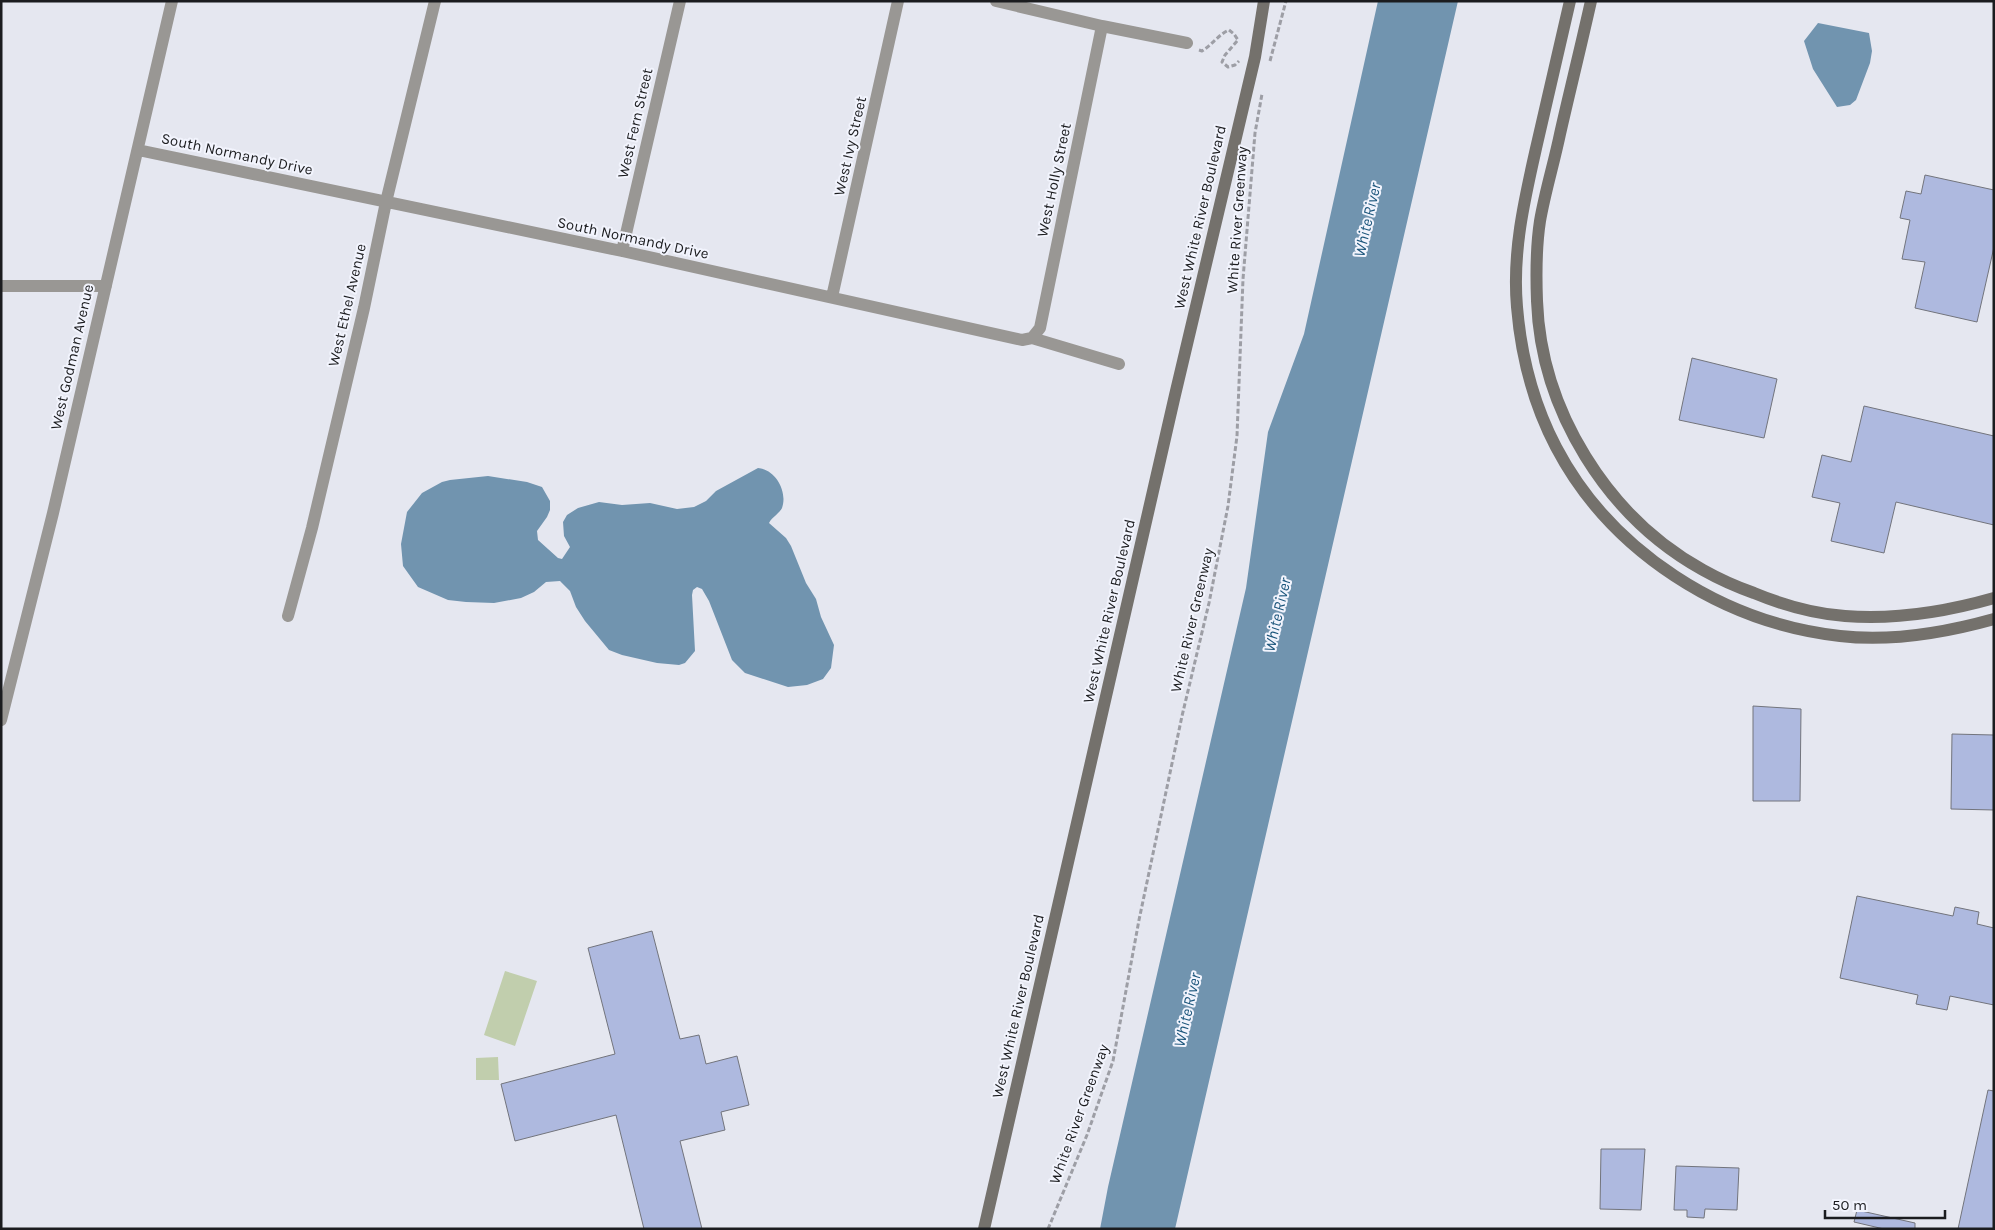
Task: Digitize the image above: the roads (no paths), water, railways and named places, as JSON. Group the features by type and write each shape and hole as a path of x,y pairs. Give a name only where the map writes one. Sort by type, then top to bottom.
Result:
{"main road":[{"name":"West White River Boulevard","path":"984,1229 1177,386 1255,57 1264,1"},
{"path":"1570,1 1520,219 1516,295 1521,341 1528,378 1540,413 1556,446 1576,480 1604,514 1630,541 1660,566 1692,588 1733,607 1768,620 1804,630 1841,636 1880,638 1917,636 1994,619"},
{"path":"1591,1 1540,222 1537,303 1541,338 1548,372 1559,405 1574,437 1593,468 1643,526 1672,550 1702,570 1774,601 1808,610 1843,616 1880,618 1915,615 1994,598"}],"street":[{"name":"West Godman Avenue","path":"1,720 53,513 172,1"},
{"name":"West Ethel Avenue","path":"288,616 312,528 364,308 386,202 435,1"},
{"name":"West Fern Street","path":"622,251 680,1"},
{"name":"West Ivy Street","path":"832,297 898,1"},
{"path":"996,1 1102,26 1187,43"},
{"name":"West Holly Street","path":"1032,338 1040,328 1102,26"},
{"name":"South Normandy Drive","path":"138,150 622,251 1022,340 1032,338 1118,364"},
{"path":"1,286 106,286"},
{"path":"1,661 14,664"}],"water":[{"name":"White River","path":"1378,1 1458,1 1175,1229 1100,1229 1108,1187 1246,588 1268,432 1304,334"},
{"path":"1818,23 1869,33 1872,51 1870,63 1856,100 1850,105 1837,107 1813,69 1804,41"},
{"path":"758,468 770,472 782,488 782,508 769,523 786,538 791,546 806,583 816,599 821,617 834,645 831,668 823,679 807,685 788,687 745,673 732,660 709,601 702,589 697,587 693,590 692,595 695,651 685,663 679,665 657,663 609,650 585,621 576,607 570,591 560,581 546,582 534,592 521,598 494,603 466,602 448,600 418,587 403,566 401,544 407,512 422,493 442,482 488,476 527,482 542,487 550,501 550,510 537,531 538,540 558,558 562,559 570,547 564,536 563,522 567,515 578,508 599,502 622,505 650,503 677,509 694,507 706,501 716,491"}]}
